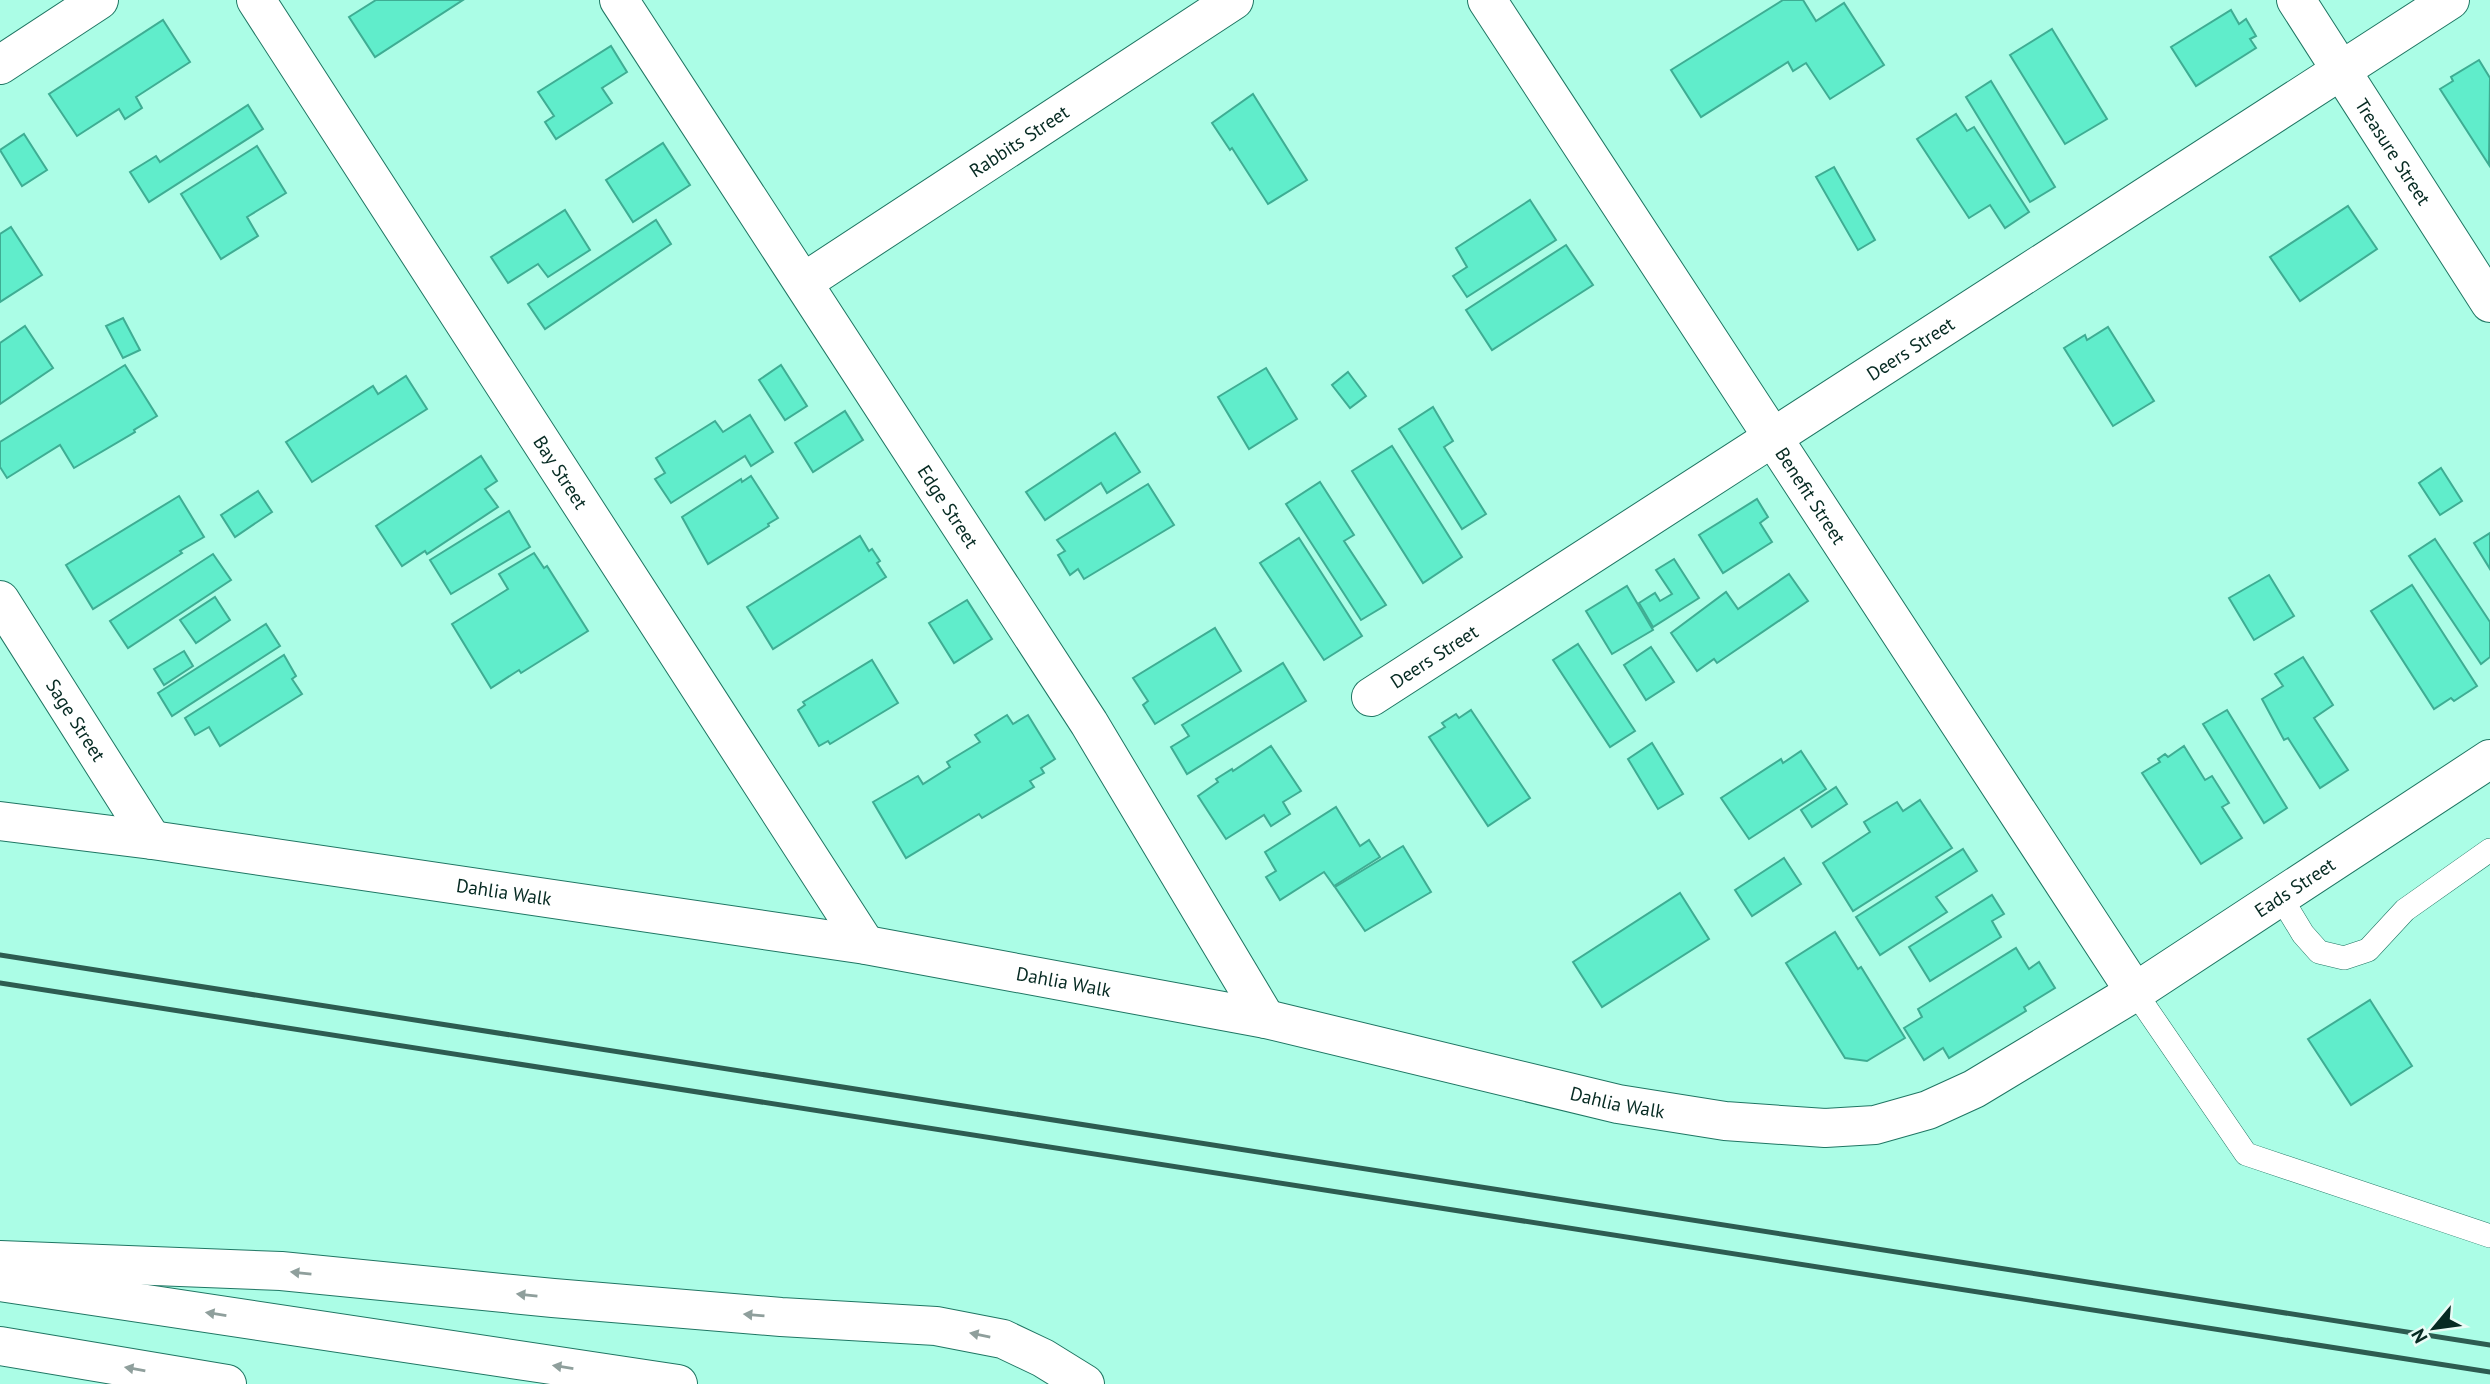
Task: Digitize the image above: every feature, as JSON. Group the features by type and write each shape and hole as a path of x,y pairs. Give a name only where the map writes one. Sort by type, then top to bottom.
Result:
{"main road":[{"path":"0,65 99,0"},
{"name":"Bay Street","path":"256,0 866,945"},
{"name":"Edge Street","path":"620,0 1089,723 1266,1019"},
{"name":"Rabbits Street","path":"804,282 1234,0"},
{"name":"Benefit Street","path":"1487,0 2135,992"},
{"name":"Treasure Street","path":"2296,0 2490,303"},
{"name":"Deers Street","path":"1371,697 2450,0"},
{"name":"Sage Street","path":"0,600 152,840"},
{"name":"Eads Street","path":"2097,1015 2490,759"},
{"name":"Dahlia Walk","path":"0,821 152,840 866,945 1266,1019 1618,1104 1725,1121 1825,1128 1875,1125 1928,1110 1974,1089 2097,1015"},
{"path":"0,1260 281,1271 553,1298 781,1317 936,1326 1003,1339 1043,1358 1085,1384"},
{"path":"0,1282 678,1384"},
{"path":"0,1346 227,1384"}],"lane":[{"path":"2280,896 2303,934 2319,952 2344,958 2368,950 2405,910 2490,850"},
{"path":"2135,992 2246,1154 2490,1236"}],"building":[{"path":"376,0 463,0 375,57 349,17"},
{"path":"1783,0 1803,0 1816,21 1844,3 1884,65 1830,99 1806,63 1793,71 1788,62 1701,117 1671,70"},
{"path":"2231,10 2239,24 2246,19 2256,36 2250,39 2256,48 2196,86 2171,47"},
{"path":"163,20 190,62 136,97 142,108 125,119 119,109 77,136 49,94"},
{"path":"2052,29 2107,119 2065,144 2010,55"},
{"path":"611,46 627,72 602,88 612,103 556,139 545,122 554,116 538,92"},
{"path":"2479,60 2490,78 2489,165 2440,89 2453,81 2451,77"},
{"path":"1991,81 2055,187 2030,202 1966,97"},
{"path":"1253,94 1307,180 1268,204 1232,148 1230,150 1212,123"},
{"path":"248,105 263,129 149,202 130,172 156,156 160,162"},
{"path":"1956,114 1967,131 1974,127 2029,212 2005,228 1990,205 1969,218 1917,139"},
{"path":"24,134 47,170 22,186 0,150"},
{"path":"663,143 690,185 633,222 606,180"},
{"path":"257,146 286,193 247,217 258,236 221,259 181,194"},
{"path":"1834,167 1875,240 1858,250 1816,177"},
{"path":"1530,200 1556,240 1467,297 1453,276 1467,267 1456,248"},
{"path":"2348,206 2377,249 2300,301 2270,257"},
{"path":"565,210 590,250 548,277 538,264 508,283 491,257"},
{"path":"656,220 671,244 545,329 528,304"},
{"path":"11,227 42,275 0,302 0,234"},
{"path":"1566,245 1593,285 1492,350 1466,310"},
{"path":"123,318 140,350 123,358 106,326"},
{"path":"25,326 53,368 0,404 0,343"},
{"path":"2108,327 2154,401 2113,426 2064,348 2085,335 2087,340"},
{"path":"125,365 157,416 74,468 60,445 7,478 0,467 0,442"},
{"path":"781,365 807,406 785,420 759,380"},
{"path":"1266,368 1297,419 1249,449 1218,397"},
{"path":"1348,372 1366,396 1350,408 1332,385"},
{"path":"406,376 427,409 312,482 286,442 373,386 378,394"},
{"path":"1433,407 1453,441 1444,447 1486,514 1462,529 1399,429"},
{"path":"845,411 863,440 813,472 795,443"},
{"path":"750,415 773,452 751,466 745,456 671,503 655,479 665,473 656,458 715,421 723,432"},
{"path":"1115,433 1140,472 1107,493 1101,483 1045,520 1026,492"},
{"path":"1392,446 1462,557 1423,583 1352,471"},
{"path":"481,456 497,481 485,489 498,507 427,554 425,551 402,566 376,526"},
{"path":"2441,468 2462,501 2440,515 2419,483"},
{"path":"751,476 778,518 708,564 682,517 741,479 742,482"},
{"path":"1320,482 1354,535 1344,541 1386,605 1361,620 1286,504"},
{"path":"1148,484 1174,525 1084,579 1078,569 1070,575 1058,555 1065,551 1057,540"},
{"path":"258,491 272,512 235,537 221,515"},
{"path":"179,496 204,537 93,609 66,565"},
{"path":"1757,499 1768,517 1760,523 1772,542 1723,573 1699,535"},
{"path":"509,511 530,547 451,594 430,560"},
{"path":"2490,533 2490,569 2474,543"},
{"path":"860,536 869,551 872,549 880,561 877,563 886,577 773,649 747,607"},
{"path":"1299,538 1362,636 1324,660 1260,563"},
{"path":"2435,539 2490,622 2490,657 2481,664 2409,556"},
{"path":"534,553 544,568 547,566 588,631 521,673 519,670 491,688 452,624 508,589 499,574"},
{"path":"213,554 231,580 128,648 110,621"},
{"path":"1674,559 1699,598 1653,627 1639,603 1655,593 1660,601 1672,594 1656,570"},
{"path":"1789,574 1808,601 1717,663 1714,659 1697,671 1671,633 1726,592 1738,609"},
{"path":"2269,575 2294,616 2254,640 2229,598"},
{"path":"2412,585 2477,686 2454,701 2451,698 2434,709 2371,611"},
{"path":"1627,586 1653,630 1612,654 1586,611"},
{"path":"215,597 230,620 196,643 180,620"},
{"path":"967,600 992,639 954,663 929,623"},
{"path":"266,624 280,646 172,716 158,693"},
{"path":"1215,628 1241,671 1155,724 1143,705 1148,701 1133,678"},
{"path":"1578,644 1635,731 1610,747 1553,660"},
{"path":"1651,647 1674,682 1646,700 1624,665"},
{"path":"184,651 193,666 164,685 154,669"},
{"path":"284,655 296,676 292,679 302,694 220,746 209,727 195,735 185,718"},
{"path":"2303,657 2333,705 2314,718 2348,770 2320,788 2288,738 2284,740 2262,699 2283,686 2275,674"},
{"path":"872,660 898,703 830,744 828,741 819,746 798,710 805,705 803,702"},
{"path":"1283,663 1306,701 1187,774 1171,747 1189,736 1182,725"},
{"path":"1471,710 1530,798 1488,826 1429,737 1445,727 1442,723 1456,714 1459,718"},
{"path":"2227,710 2287,808 2264,823 2203,724"},
{"path":"1007,715 1013,724 1028,715 1055,759 1041,768 1044,773 1030,781 1034,787 982,818 979,814 906,858 873,802 918,776 923,784 950,767 947,762 980,742 975,735"},
{"path":"1652,743 1683,794 1658,809 1628,759"},
{"path":"1271,746 1301,791 1283,802 1290,814 1271,826 1264,815 1226,839 1198,796 1218,782 1216,779"},
{"path":"2184,746 2205,780 2212,776 2229,803 2222,807 2242,838 2201,864 2142,773 2160,762 2158,759 2165,754 2168,757"},
{"path":"1801,751 1826,789 1749,839 1721,798 1781,759 1783,763"},
{"path":"1836,787 1847,804 1812,827 1801,810"},
{"path":"1920,800 1952,848 1853,911 1823,863 1870,832 1864,822 1897,802 1903,811"},
{"path":"1336,807 1360,846 1369,840 1380,857 1334,886 1324,872 1280,900 1266,877 1276,871 1265,852"},
{"path":"1403,846 1431,892 1365,931 1335,887"},
{"path":"1963,849 1977,871 1936,897 1947,912 1880,955 1856,917"},
{"path":"1784,858 1801,884 1752,916 1735,890"},
{"path":"1680,893 1709,939 1602,1007 1573,962"},
{"path":"1992,895 2004,914 1992,921 2001,937 1930,981 1909,947"},
{"path":"1835,932 1858,969 1861,967 1905,1038 1867,1061 1845,1058 1786,963"},
{"path":"2016,948 2029,969 2039,962 2055,988 2024,1007 2026,1011 1949,1058 1943,1048 1924,1060 1904,1028 1922,1017 1918,1009"},
{"path":"2370,1000 2412,1066 2351,1105 2308,1039"}],"railway":[{"path":"0,955 2490,1345"},
{"path":"0,983 2490,1372"}]}
